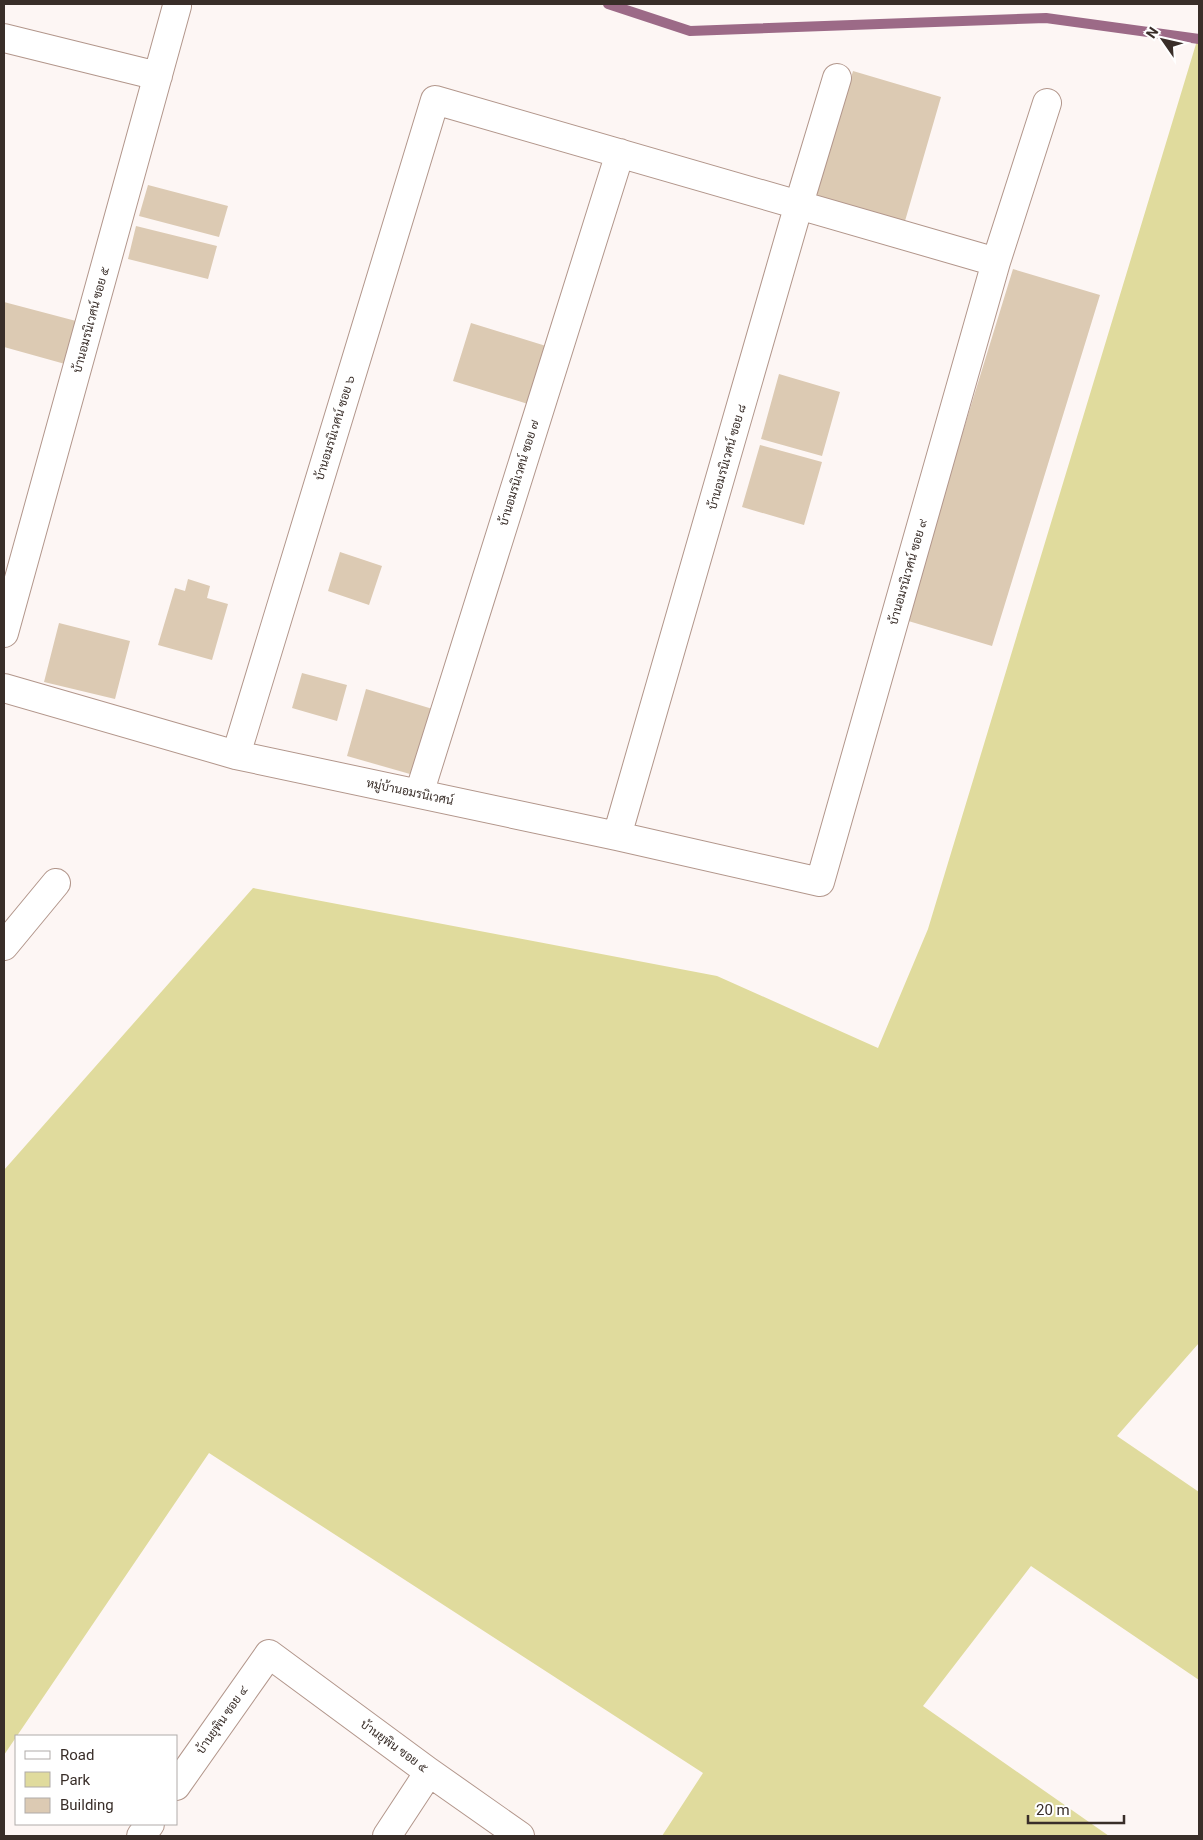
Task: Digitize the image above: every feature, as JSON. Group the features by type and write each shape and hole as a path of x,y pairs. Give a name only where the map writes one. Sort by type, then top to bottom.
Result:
{"street":[{"name":"บ้านอมรนิเวศน์ ซอย ๕","path":"4,633 177,6"},
{"path":"4,38 158,76"},
{"name":"บ้านอมรนิเวศน์ ซอย ๘","path":"617,836 837,78"},
{"name":"บ้านอมรนิเวศน์ ซอย ๖","path":"236,755 435,100 620,153"},
{"name":"บ้านอมรนิเวศน์ ซอย ๙","path":"820,882 996,262 1047,103"},
{"path":"620,153 996,262"},
{"name":"บ้านอมรนิเวศน์ ซอย ๗","path":"418,794 620,153"},
{"name":"หมู่บ้านอมรนิเวศน์","path":"4,688 236,755 617,836 820,882"},
{"path":"4,946 56,883"},
{"name":"บ้านยุพิน ซอย ๕","path":"268,1654 520,1836"},
{"name":"บ้านยุพิน ซอย ๔","path":"178,1783 268,1654"},
{"path":"387,1836 429,1772"},
{"path":"141,1836 149,1825"}],"green space":[{"path":"1199,34 1199,1343 1117,1436 1199,1492 1199,1680 1031,1566 923,1706 1109,1836 662,1836 703,1773 209,1453 18,1735 15,1735 15,1739 4,1755 4,1170 253,888 717,976 878,1048 928,929"}],"building":[{"path":"853,71 941,97 905,221 816,195"},
{"path":"148,185 228,206 219,237 139,216"},
{"path":"136,226 217,246 208,279 128,259"},
{"path":"1013,269 1100,295 992,646 905,620"},
{"path":"4,302 76,321 65,364 4,347"},
{"path":"471,323 546,346 528,404 453,381"},
{"path":"779,374 840,392 822,456 761,439"},
{"path":"760,445 822,462 804,525 742,507"},
{"path":"340,552 382,566 369,605 328,591"},
{"path":"188,579 210,586 207,598 228,604 212,660 158,645 175,588 185,591"},
{"path":"59,623 130,641 115,699 44,682"},
{"path":"302,673 347,685 337,721 292,708"},
{"path":"366,689 436,710 417,776 347,756"}],"waterway":[{"path":"608,4 690,31 1046,18 1199,39"}]}
